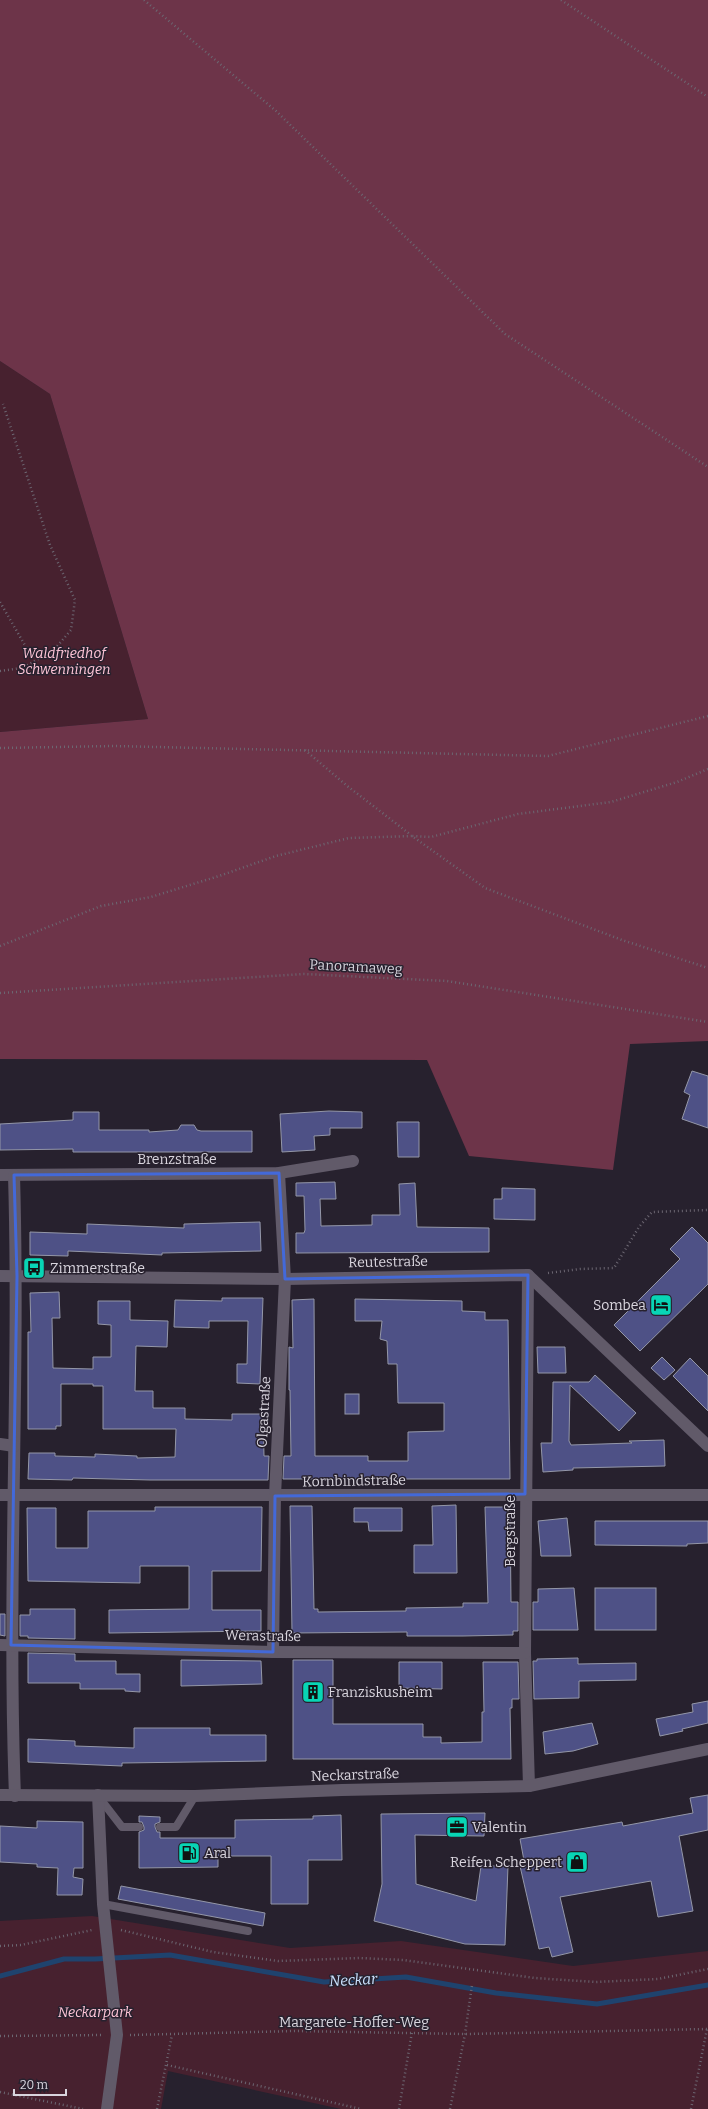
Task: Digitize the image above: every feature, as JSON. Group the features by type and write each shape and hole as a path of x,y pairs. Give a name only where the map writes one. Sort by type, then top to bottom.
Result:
{"street":[{"name":"Brenzstraße","path":"0,1175 279,1173 353,1161"},
{"name":"Olgastraße","path":"273,1652 275,1496 285,1279 279,1173"},
{"path":"14,1175 17,1276 14,1446 15,1495 5,1645 15,1796"},
{"name":"Reutestraße","path":"0,1276 285,1279 528,1276"},
{"path":"528,1276 708,1446"},
{"name":"Bergstraße","path":"528,1276 525,1494 525,1653 529,1786"},
{"path":"0,1444 14,1446"},
{"name":"Kornbindstraße","path":"0,1495 708,1495"},
{"name":"Werastraße","path":"5,1645 273,1652 525,1653"},
{"name":"Neckarstraße","path":"0,1795 195,1796 342,1790 529,1786 708,1749"},
{"path":"98,1795 103,1904 111,1933 109,1965 117,2035 107,2109"}],"lane":[{"path":"98,1795 122,1827 139,1827"},
{"path":"160,1827 176,1827 195,1796"},
{"path":"103,1904 248,1931"}],"path":[{"path":"144,0 276,110 505,334 708,467"},
{"path":"561,0 708,97"},
{"path":"0,671 22,668 53,651 71,630 75,600 50,546 3,404"},
{"path":"0,602 34,662"},
{"path":"0,748 114,746 548,756 708,716"},
{"path":"305,750 346,785 412,836 485,888 622,940 708,968"},
{"path":"0,946 40,928 100,906 150,897 219,876 276,856 349,838 412,836 431,837 518,814 611,802 677,782 708,769"},
{"name":"Panoramaweg","path":"0,993 312,974 448,981 708,1022"},
{"path":"528,1276 580,1269 614,1268 639,1227 652,1212 708,1210"},
{"path":"0,1946 21,1945 96,1929"},
{"path":"111,1933 213,1952 278,1961 359,1958 403,1960 535,1978 596,1982 658,1979 708,1969"},
{"path":"450,2109 465,2034 467,2010 472,1985"},
{"path":"691,2109 708,2029"},
{"name":"Margarete-Hoffer-Weg","path":"0,2036 172,2035 295,2031 465,2034 708,2029"},
{"path":"399,2109 412,2032"},
{"path":"157,2109 172,2035"},
{"path":"167,2065 361,2109"},
{"path":"0,2092 83,2109"}],"highlighted area":[{"path":"279,1173 285,1279 528,1275 525,1494 275,1496 273,1652 11,1645 17,1276 14,1175"}],"green space":[{"name":"Waldfriedhof Schwenningen","path":"0,361 50,394 148,719 0,732"},
{"name":"Neckarpark","path":"92,1916 290,1948 401,1941 573,1966 708,1951 708,2109 341,2109 168,2071 161,2109 0,2109 0,1921"}],"shaded area":[{"path":"0,0 708,0 708,1041 630,1044 613,1170 469,1156 427,1060 0,1059 0,732 148,719 50,394 0,361"}],"building":[{"path":"692,1071 708,1076 708,1128 682,1119 690,1095 684,1092"},
{"path":"329,1111 362,1112 362,1128 330,1128 330,1135 314,1136 315,1150 282,1152 280,1114"},
{"path":"73,1112 99,1112 99,1130 149,1130 149,1132 178,1130 181,1125 194,1125 197,1130 201,1131 252,1131 252,1152 73,1152 73,1149 0,1150 0,1124 73,1120"},
{"path":"397,1122 419,1122 419,1157 398,1157"},
{"path":"335,1182 336,1199 320,1199 321,1226 372,1225 372,1215 400,1215 399,1184 415,1183 417,1227 489,1228 489,1252 296,1253 296,1233 304,1233 305,1230 304,1196 296,1196 296,1183"},
{"path":"502,1188 535,1189 535,1220 494,1219 494,1199 502,1199"},
{"path":"260,1222 261,1251 162,1253 162,1255 68,1251 68,1256 30,1255 30,1232 87,1234 87,1224 184,1228 184,1224"},
{"name":"Sombea","path":"692,1227 708,1243 708,1284 640,1351 614,1325 680,1259 670,1249"},
{"path":"59,1292 60,1318 52,1318 53,1368 93,1369 93,1357 111,1357 111,1325 98,1324 98,1301 130,1301 130,1320 168,1321 167,1347 136,1346 135,1391 153,1391 153,1408 185,1408 185,1419 232,1420 232,1414 263,1414 264,1456 269,1456 268,1480 28,1479 29,1453 55,1453 55,1456 95,1457 95,1454 137,1456 137,1458 175,1457 176,1429 103,1429 103,1386 93,1386 93,1384 61,1384 61,1426 56,1426 56,1429 28,1429 28,1332 31,1332 30,1293"},
{"path":"222,1298 263,1298 260,1384 237,1383 237,1364 247,1364 248,1321 209,1321 209,1328 174,1327 175,1300 222,1301"},
{"path":"314,1299 315,1456 368,1456 368,1461 408,1461 408,1432 444,1431 444,1403 398,1403 397,1364 388,1364 387,1341 380,1339 382,1321 355,1321 355,1299 462,1301 462,1311 485,1312 485,1320 508,1320 510,1479 283,1479 284,1456 291,1456 289,1347 293,1348 292,1300"},
{"path":"537,1347 565,1347 566,1373 538,1373"},
{"path":"662,1357 675,1370 664,1380 651,1368"},
{"path":"690,1358 708,1376 708,1411 673,1376"},
{"path":"595,1375 636,1413 619,1431 570,1385 569,1441 571,1445 632,1443 629,1441 664,1440 665,1466 573,1468 573,1470 543,1472 541,1443 552,1443 553,1382 589,1382"},
{"path":"345,1394 359,1394 359,1414 345,1414"},
{"path":"456,1505 457,1573 414,1573 414,1545 433,1545 432,1506"},
{"path":"290,1506 312,1506 314,1609 318,1609 318,1612 406,1611 406,1608 463,1607 463,1603 488,1603 485,1507 510,1507 511,1602 518,1602 518,1631 513,1631 513,1635 463,1636 407,1636 407,1632 292,1633"},
{"path":"155,1507 262,1507 261,1571 212,1571 212,1610 261,1610 261,1631 109,1633 109,1610 189,1609 189,1566 140,1566 140,1583 28,1581 27,1508 56,1508 56,1548 88,1548 88,1511 155,1511"},
{"path":"354,1508 402,1508 402,1531 369,1531 368,1522 354,1522"},
{"path":"567,1518 571,1556 541,1556 538,1521"},
{"path":"595,1521 708,1521 708,1543 687,1544 687,1546 595,1545"},
{"path":"574,1588 578,1630 533,1630 533,1602 538,1602 538,1589"},
{"path":"595,1588 656,1588 656,1630 595,1630"},
{"path":"30,1609 75,1609 75,1639 28,1638 28,1636 20,1636 20,1615 30,1615"},
{"path":"0,1614 5,1614 5,1636 0,1635"},
{"path":"28,1653 75,1654 75,1661 116,1661 116,1674 140,1674 140,1692 125,1691 125,1689 80,1689 80,1683 28,1683"},
{"path":"578,1658 578,1664 636,1663 636,1680 579,1681 579,1698 534,1699 533,1661 537,1661 537,1659"},
{"path":"181,1660 261,1661 262,1684 181,1686"},
{"name":"Franziskusheim","path":"293,1660 333,1660 333,1724 423,1724 423,1737 441,1737 441,1743 482,1742 482,1712 484,1712 483,1662 518,1662 519,1699 512,1699 512,1708 510,1708 511,1759 293,1759"},
{"path":"399,1662 442,1662 442,1689 399,1688"},
{"path":"708,1701 708,1723 660,1736 656,1719 693,1712 692,1704"},
{"path":"592,1723 598,1744 573,1751 545,1754 543,1732"},
{"path":"134,1728 210,1728 210,1735 266,1735 266,1761 122,1763 122,1766 28,1762 28,1739 75,1741 75,1746 134,1748"},
{"path":"708,1795 708,1830 679,1836 693,1911 658,1917 651,1881 560,1897 573,1952 552,1957 549,1947 539,1949 520,1866 525,1866 520,1839 622,1822 623,1826 693,1813 690,1798"},
{"path":"485,1813 484,1836 415,1835 416,1884 476,1901 481,1866 508,1866 505,1945 465,1944 374,1921 382,1884 381,1814"},
{"path":"341,1815 342,1860 308,1860 308,1904 271,1904 271,1856 218,1856 218,1867 139,1868 139,1832 144,1830 144,1827 142,1822 139,1822 139,1816 160,1817 160,1822 155,1824 155,1827 157,1832 160,1832 160,1838 235,1838 235,1820 313,1819 313,1816"},
{"path":"37,1821 83,1822 83,1868 74,1868 73,1877 83,1879 82,1895 57,1895 58,1868 37,1867 37,1864 0,1862 0,1826 37,1828"},
{"path":"121,1886 265,1913 263,1926 118,1899"}],"waterway":[{"name":"Neckar","path":"0,1976 64,1959 170,1955 324,1982 406,1977 496,1993 597,2004 708,1985"}],"place":[{"name":"Zimmerstraße","path":"34,1268"},
{"name":"Sombea","path":"661,1305"},
{"name":"Franziskusheim","path":"313,1692"},
{"name":"Valentin","path":"457,1827"},
{"name":"Aral","path":"189,1853"},
{"name":"Reifen Scheppert","path":"577,1862"}]}
